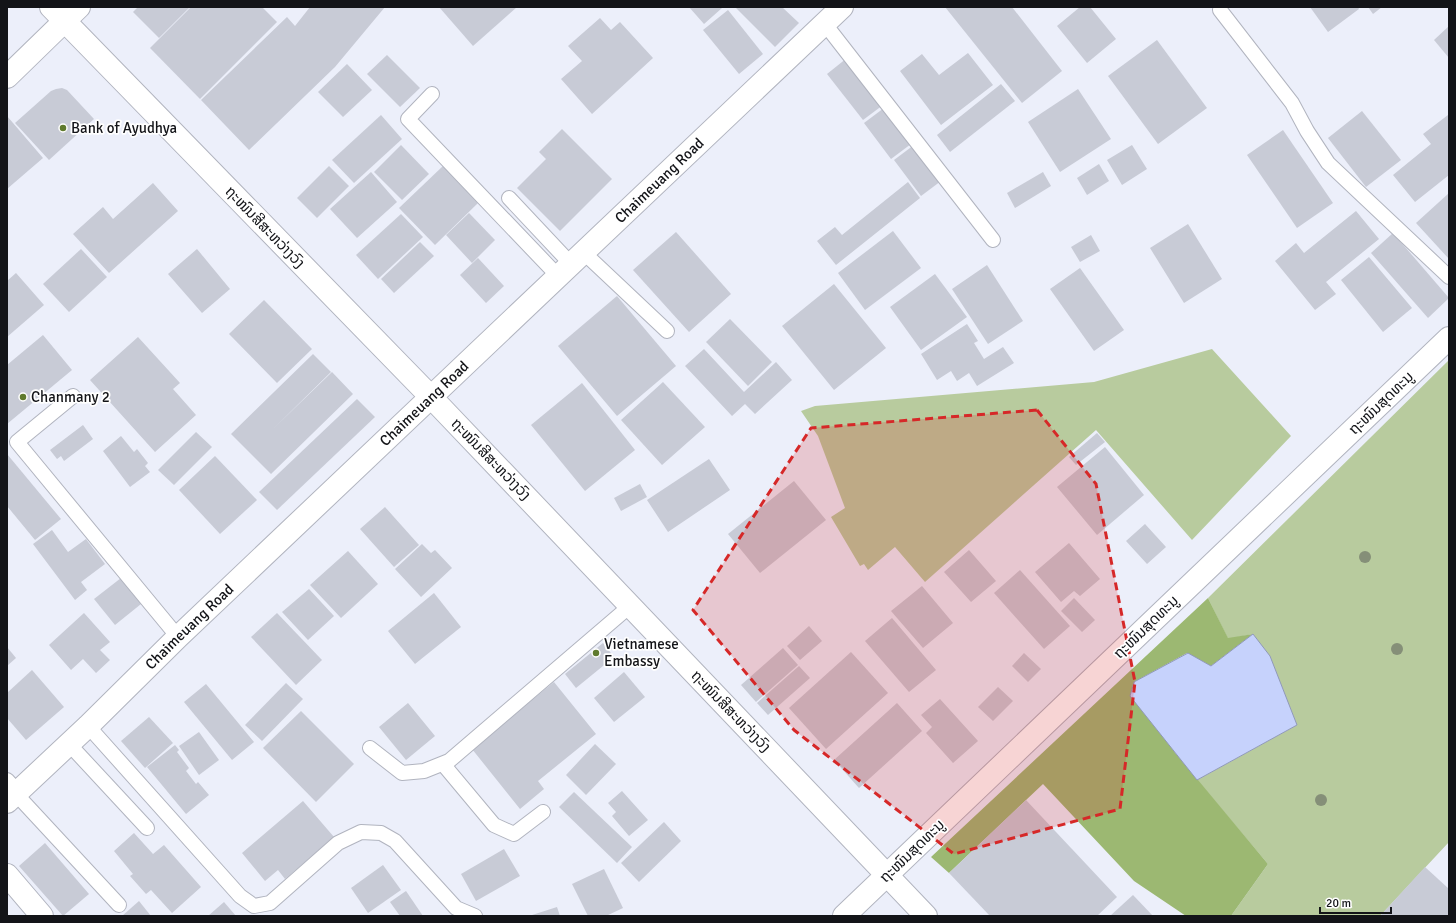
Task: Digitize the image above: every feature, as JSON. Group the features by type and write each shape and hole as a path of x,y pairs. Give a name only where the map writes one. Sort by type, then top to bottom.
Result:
{"street":[{"name":"Chaimeuang Road","path":"12,792 69,744 178,637 842,7"},
{"path":"7,77 65,12"},
{"name":"ຖະໜົນສີສະຫວ່າງວົງ","path":"65,12 926,916"},
{"name":"ຖະໜົນສຸດທະນູ","path":"844,916 1449,338"},
{"path":"7,875 42,916"}],"lane":[{"path":"1220,10 1292,103 1307,131 1328,163 1449,277"},
{"path":"825,24 993,240"},
{"path":"432,94 408,119 571,264 667,331"},
{"path":"509,198 571,264"},
{"path":"73,396 17,442 178,637"},
{"path":"370,748 402,773 424,771 449,761 630,606"},
{"path":"88,726 240,896 254,906 270,903 338,843 361,832 381,833 395,841 456,908 475,916"},
{"path":"69,744 147,828"},
{"path":"443,764 494,825 514,834 543,812"},
{"path":"12,792 119,905"}],"highlighted area":[{"path":"1037,410 1096,484 1135,682 1120,809 954,854 794,730 693,610 811,428"}],"green space":[{"path":"1212,349 1291,436 1192,540 1096,430 925,582 895,547 868,570 864,564 860,566 831,517 845,508 818,436 801,411 815,406 1094,382"},
{"path":"1449,360 1449,842 1380,916 1231,916 1268,864 1197,780 1297,725 1253,634 1228,639 1208,598"},
{"path":"1208,598 1228,638 1253,634 1211,666 1187,653 1134,682 1173,750 1268,864 1231,916 1186,916 1134,881 1043,784 949,873 931,857"}],"water":[{"path":"1253,634 1270,656 1297,725 1197,780 1130,696 1134,682 1188,653 1211,666"}],"building":[{"path":"138,7 190,7 159,38 133,12"},
{"path":"191,7 262,7 277,22 200,99 150,48"},
{"path":"310,7 385,7 335,67 249,150 201,100 287,17 295,26"},
{"path":"439,7 517,7 473,46"},
{"path":"689,7 721,7 722,8 704,24"},
{"path":"735,7 782,7 799,23 775,47"},
{"path":"945,7 1012,7 1062,71 1022,103"},
{"path":"1080,7 1090,7 1116,39 1087,63 1057,26"},
{"path":"1310,7 1358,7 1359,9 1328,32"},
{"path":"1368,7 1382,7 1373,14"},
{"path":"728,10 763,54 739,74 703,30"},
{"path":"600,18 611,30 620,22 653,58 592,114 561,79 582,61 568,46"},
{"path":"1449,26 1449,58 1434,40"},
{"path":"1157,40 1207,108 1158,144 1108,76"},
{"path":"968,53 993,85 941,125 900,71 922,54 939,75"},
{"path":"387,55 420,88 400,107 367,74"},
{"path":"847,58 883,105 863,120 827,74"},
{"path":"347,64 372,90 343,117 318,92"},
{"path":"1001,84 1015,101 950,152 937,135"},
{"path":"62,88 67,90 94,119 49,160 15,123 51,91"},
{"path":"1078,89 1111,139 1060,172 1028,122"},
{"path":"884,108 911,144 891,159 864,123"},
{"path":"1362,111 1401,160 1366,187 1328,138"},
{"path":"381,115 402,139 354,183 332,160"},
{"path":"1448,115 1449,175 1415,202 1393,175 1431,144 1423,134"},
{"path":"7,116 43,158 7,189"},
{"path":"562,129 612,179 560,231 517,188 546,159 539,152"},
{"path":"1283,130 1333,203 1297,228 1247,155"},
{"path":"401,145 429,174 402,200 374,172"},
{"path":"914,145 941,181 921,196 894,160"},
{"path":"1132,145 1147,169 1122,185 1107,160"},
{"path":"1099,164 1109,181 1087,195 1077,178"},
{"path":"329,166 349,186 317,218 297,198"},
{"path":"443,166 478,203 435,245 399,208"},
{"path":"371,172 397,202 357,238 330,209"},
{"path":"1043,172 1051,186 1015,208 1007,193"},
{"path":"908,182 920,198 836,265 817,241 835,227 842,235"},
{"path":"153,183 178,211 109,273 73,234 103,207 113,219"},
{"path":"1449,193 1449,259 1416,223"},
{"path":"1356,211 1379,239 1326,282 1336,294 1315,310 1275,261 1296,243 1304,253"},
{"path":"469,213 495,240 472,263 446,235"},
{"path":"401,214 423,237 378,279 356,255"},
{"path":"1188,224 1222,279 1184,303 1150,248"},
{"path":"893,231 921,268 865,310 838,273"},
{"path":"676,232 731,294 689,332 633,270"},
{"path":"1393,233 1449,298 1428,318 1371,253"},
{"path":"1091,235 1100,251 1080,262 1071,247"},
{"path":"420,242 434,256 394,293 381,279"},
{"path":"81,249 107,277 69,312 43,284"},
{"path":"197,249 230,289 202,313 168,274"},
{"path":"1369,257 1412,308 1383,332 1341,280"},
{"path":"478,258 504,286 486,303 460,275"},
{"path":"987,265 1023,321 988,344 952,289"},
{"path":"1080,268 1124,330 1094,351 1050,289"},
{"path":"16,273 44,305 7,337 7,281"},
{"path":"935,274 967,317 921,350 890,307"},
{"path":"834,284 886,348 834,390 782,326"},
{"path":"617,296 676,366 617,416 558,346"},
{"path":"264,300 312,349 277,383 229,334"},
{"path":"730,319 772,362 748,386 706,342"},
{"path":"967,324 978,341 974,343 984,359 1003,347 1014,363 977,386 969,373 957,381 951,371 937,380 921,354"},
{"name":"Chanmany 2","path":"43,335 72,370 7,424 7,365"},
{"path":"138,337 180,383 173,389 196,415 155,452 90,380"},
{"path":"704,349 744,392 776,362 792,380 755,414 745,404 732,416 685,366"},
{"path":"313,354 331,372 273,429 332,372 353,394 271,474 231,434"},
{"path":"663,382 705,427 662,465 621,420"},
{"path":"582,383 635,450 585,491 531,425"},
{"path":"357,399 375,417 277,510 259,492"},
{"path":"83,425 93,439 64,461 61,456 57,459 50,450"},
{"path":"196,432 212,447 174,485 158,470"},
{"path":"1097,433 1105,442 1076,465 1069,457"},
{"path":"121,436 134,452 137,449 148,463 145,466 150,472 130,487 103,451"},
{"path":"1105,447 1144,495 1097,535 1057,487"},
{"path":"7,454 61,519 35,540 7,506"},
{"path":"215,456 257,500 220,534 179,490"},
{"path":"709,459 730,490 668,532 647,500"},
{"path":"794,481 826,520 760,573 728,534"},
{"path":"640,484 647,497 621,511 614,498"},
{"path":"385,507 419,545 394,567 360,529"},
{"path":"1145,524 1166,547 1147,564 1126,541"},
{"path":"52,530 68,552 86,539 105,564 81,582 87,590 75,600 33,544"},
{"path":"1069,543 1100,579 1080,596 1074,591 1061,602 1035,572"},
{"path":"422,544 431,553 435,550 452,568 421,597 395,569"},
{"path":"969,550 996,581 971,602 944,572"},
{"path":"348,551 378,584 341,618 310,585"},
{"path":"1020,570 1070,626 1044,649 994,593"},
{"path":"121,578 141,604 115,625 94,599"},
{"path":"922,586 953,623 923,648 891,611"},
{"path":"309,589 334,616 308,640 282,612"},
{"path":"434,593 461,627 415,664 388,631"},
{"path":"1074,598 1095,620 1082,632 1061,611"},
{"path":"84,613 110,642 100,650 110,660 96,673 83,659 71,670 49,645"},
{"path":"277,613 322,660 296,685 251,637"},
{"path":"892,618 936,670 909,692 865,641"},
{"path":"809,626 822,641 800,660 787,646"},
{"path":"603,643 614,657 576,688 565,674"},
{"path":"7,647 16,658 7,666"},
{"path":"783,648 798,665 756,702 741,685"},
{"path":"851,652 888,693 826,749 789,708"},
{"path":"1024,653 1041,669 1028,682 1012,666"},
{"path":"799,666 810,678 768,715 757,703"},
{"path":"32,670 64,707 26,740 7,718 7,693"},
{"path":"624,672 645,697 614,722 594,698"},
{"path":"554,682 596,734 538,781 544,789 520,809 472,749"},
{"path":"286,683 303,699 262,741 245,725"},
{"path":"206,684 254,742 232,760 184,702"},
{"path":"998,687 1013,701 993,721 978,707"},
{"path":"940,699 978,741 953,763 926,733 932,727 921,715"},
{"path":"408,703 435,736 406,760 379,727"},
{"path":"897,703 922,731 859,788 834,760"},
{"path":"301,711 354,764 316,802 263,748"},
{"path":"149,717 173,743 145,768 121,741"},
{"path":"199,732 219,760 199,775 179,746"},
{"path":"595,744 616,764 586,795 566,775"},
{"path":"175,745 179,750 177,752 189,768 186,771 196,784 198,782 209,795 186,814 147,767"},
{"path":"622,791 648,820 629,836 612,816 616,812 608,803"},
{"path":"574,792 632,847 617,863 559,807"},
{"path":"1026,800 1117,897 1097,916 990,916 949,873"},
{"path":"303,801 334,837 285,879 278,870 265,881 242,853"},
{"path":"664,822 681,841 639,882 621,863"},
{"path":"134,833 153,854 164,845 201,887 172,913 151,890 146,894 130,876 133,874 114,851"},
{"path":"45,843 89,894 63,916 19,866"},
{"path":"504,849 520,876 476,901 461,874"},
{"path":"383,865 401,890 368,913 351,888"},
{"path":"1425,867 1449,889 1449,916 1380,916"},
{"path":"604,869 623,908 606,916 588,916 572,884"},
{"path":"406,891 423,916 400,916 390,902"},
{"path":"1133,895 1153,916 1110,916"},
{"path":"139,901 151,916 122,916"},
{"path":"224,902 236,916 208,916"},
{"path":"557,907 560,916 529,916"}],"place":[{"name":"Bank of Ayudhya","path":"63,128"},
{"name":"Chanmany 2","path":"23,397"},
{"name":"Vietnamese Embassy","path":"596,653"}]}
